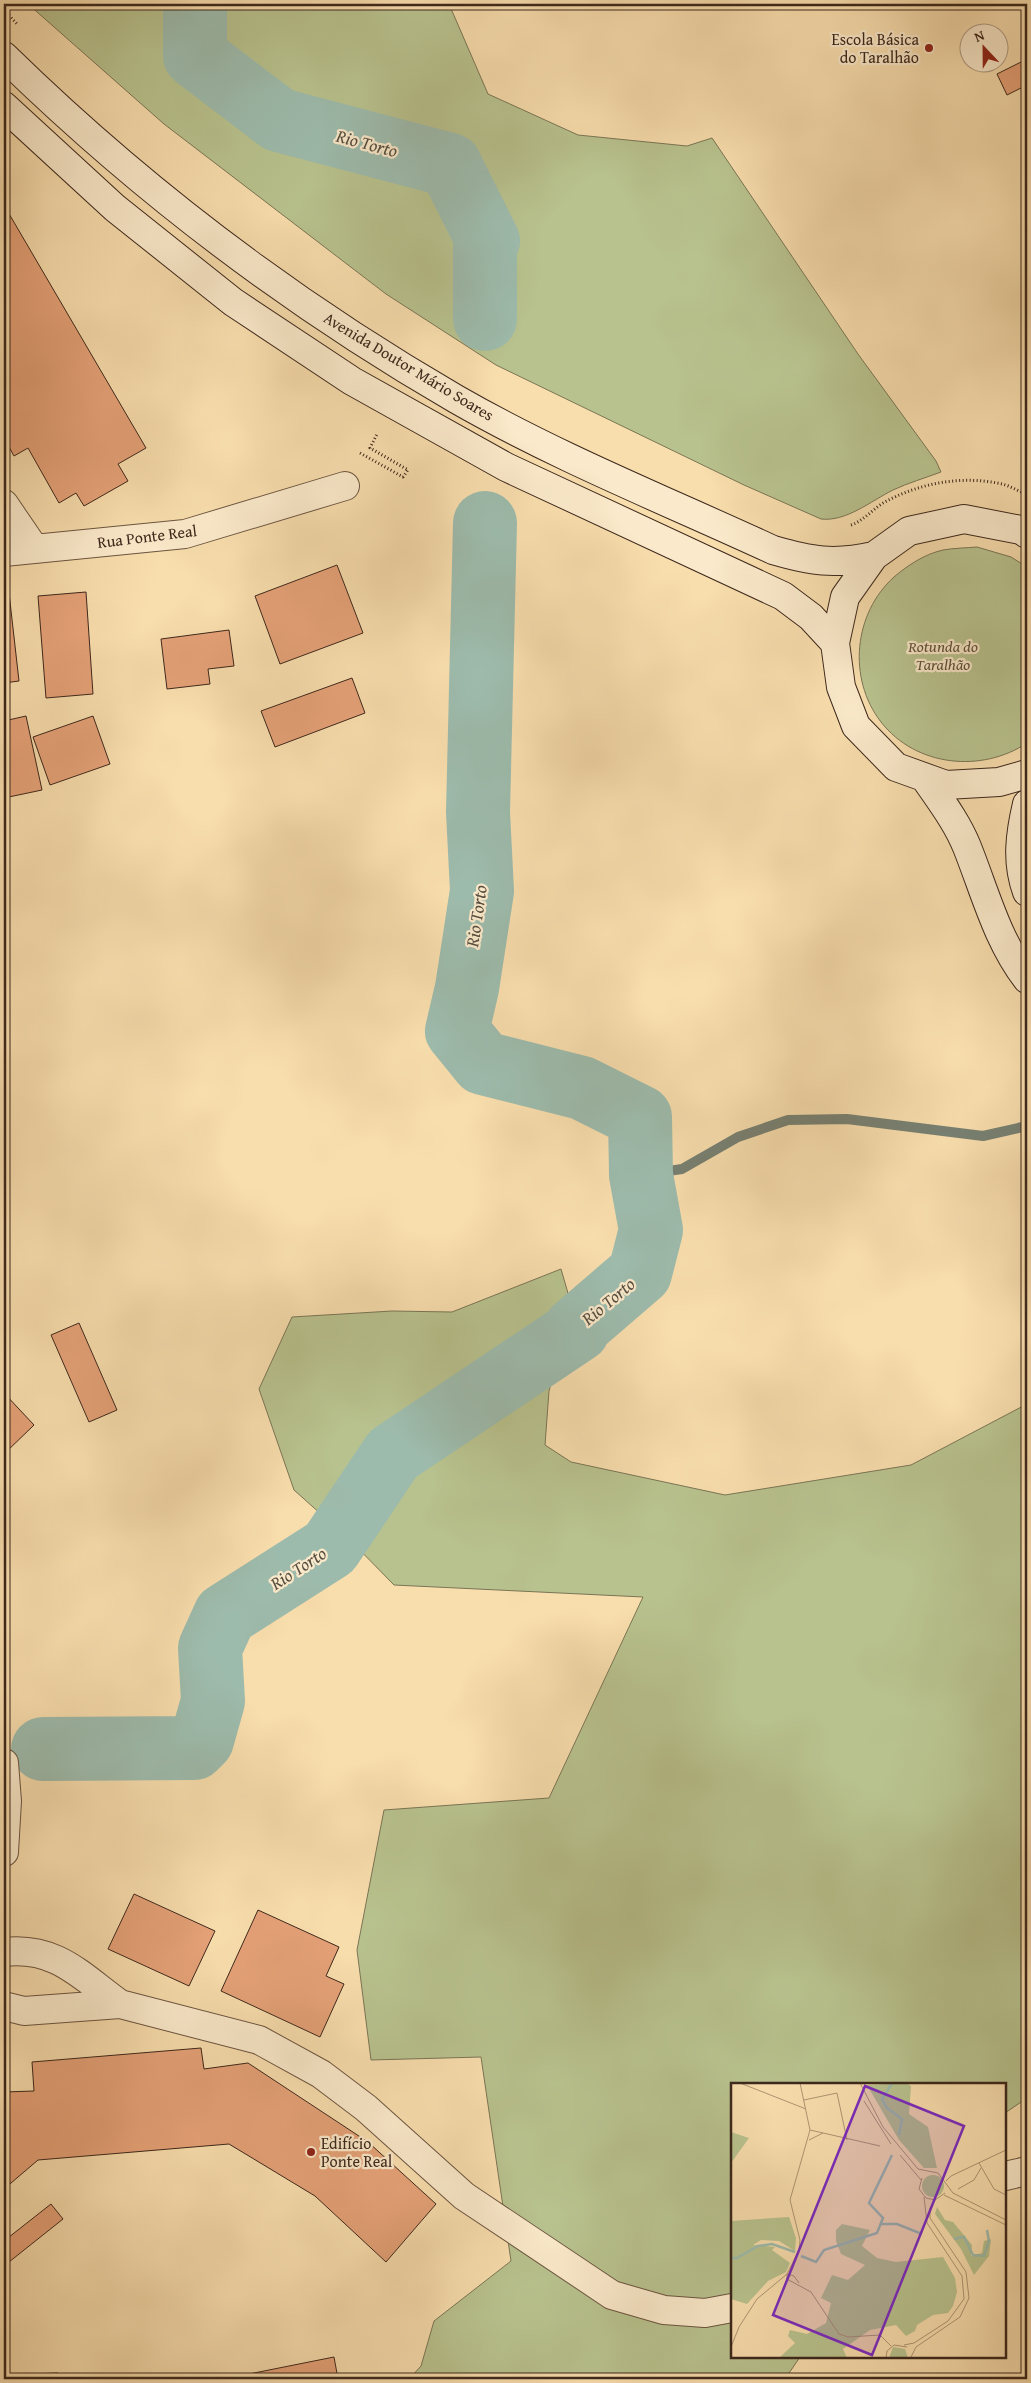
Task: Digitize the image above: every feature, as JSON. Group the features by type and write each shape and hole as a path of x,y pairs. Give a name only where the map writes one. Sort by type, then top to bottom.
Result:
{"main road":[{"name":"Avenida Doutor Mário Soares","path":"4,56 87,134 202,229 311,307 457,399 558,451 773,550 805,559 845,562 874,556"},
{"path":"4,106 115,208 233,302 352,380 506,467 783,596 811,617 835,643"},
{"name":"Rua Ponte Real","path":"4,552 185,534 345,486"},
{"path":"4,504 34,548"},
{"name":"Avenida Doutor Mário Soares","path":"1025,531 964,519 909,530 874,556 845,597 835,643 841,687 856,726 896,767 946,785 999,782 1027,774"},
{"path":"926,778 956,823 1004,942 1027,979"},
{"path":"1027,804 1021,829 1019,861 1027,892"},
{"path":"4,1763 7,1800 4,1852"},
{"path":"4,1952 26,1950 45,1954 66,1965 120,2004"},
{"path":"4,2006 24,2011 120,2004 259,2040 321,2074 366,2108 464,2196 612,2295 664,2310 705,2313 731,2308"},
{"path":"1006,2176 1027,2171"}],"path":[{"path":"4,10 24,31"},
{"path":"360,453 403,477 408,470 370,448 377,434"},
{"path":"849,526 882,504 904,493 935,484 971,479 1004,484 1027,494"}],"green space":[{"path":"28,4 449,4 488,94 578,135 687,146 712,138 858,354 936,461 941,472 893,490 849,514 830,519 821,519 744,485 496,365 386,294 164,124"},
{"name":"Rotunda do Taralhão","path":"977,547 1011,557 1027,567 1027,743 1009,753 990,759 950,761 912,748 895,737 881,722 870,705 863,686 860,646 863,627 870,609 894,577 917,560 930,554 943,550"},
{"path":"561,1269 572,1307 549,1391 545,1445 571,1462 725,1495 911,1465 1027,1404 1027,2098 1006,2112 1006,2083 731,2083 731,2358 799,2358 785,2379 409,2379 421,2366 434,2321 511,2261 481,2057 371,2060 357,1950 384,1810 549,1798 643,1597 394,1585 350,1540 294,1490 259,1389 292,1317 392,1311 452,1312"}],"building":[{"path":"1027,59 1027,85 1007,95 997,74 1008,72 1008,68"},
{"path":"8,212 146,448 118,464 128,481 84,506 76,493 59,503 28,448 14,456 4,438 4,214"},
{"path":"337,565 363,633 280,664 255,596"},
{"path":"86,592 93,694 46,698 38,596"},
{"path":"4,593 9,593 19,681 4,683"},
{"path":"229,630 234,666 208,669 210,684 167,689 161,639"},
{"path":"352,678 365,713 275,747 261,711"},
{"path":"26,716 42,790 4,798 4,721"},
{"path":"93,716 110,764 50,785 33,737"},
{"path":"79,1323 117,1410 89,1422 51,1335"},
{"path":"4,1393 34,1425 4,1454"},
{"path":"134,1894 215,1931 189,1986 108,1949"},
{"path":"258,1910 339,1947 326,1976 344,1984 320,2037 221,1991"},
{"name":"Edifício Ponte Real","path":"201,2048 204,2069 248,2063 368,2142 436,2204 386,2262 315,2196 229,2144 38,2160 4,2189 4,2092 34,2091 32,2062"},
{"path":"51,2204 63,2219 4,2266 4,2241"},
{"path":"334,2357 338,2379 224,2379"},
{"path":"58,2373 58,2379 4,2379 4,2375"}],"waterway":[{"name":"Rio Torto","path":"195,4 195,56 279,120 450,165 488,241 485,247 485,319"},
{"name":"Rio Torto","path":"43,1749 194,1748 202,1740 213,1701 210,1648 225,1615 330,1548 393,1454 578,1330 575,1329 640,1273 651,1230 641,1175 640,1117 582,1088 483,1063 457,1031 467,988 482,891 478,812 485,523"},
{"path":"641,1175 682,1169 738,1137 788,1120 847,1119 983,1136 1027,1126"}],"place":[{"name":"Escola Básica do Taralhão","path":"929,48"},
{"name":"Edifício Ponte Real","path":"311,2152"}]}
